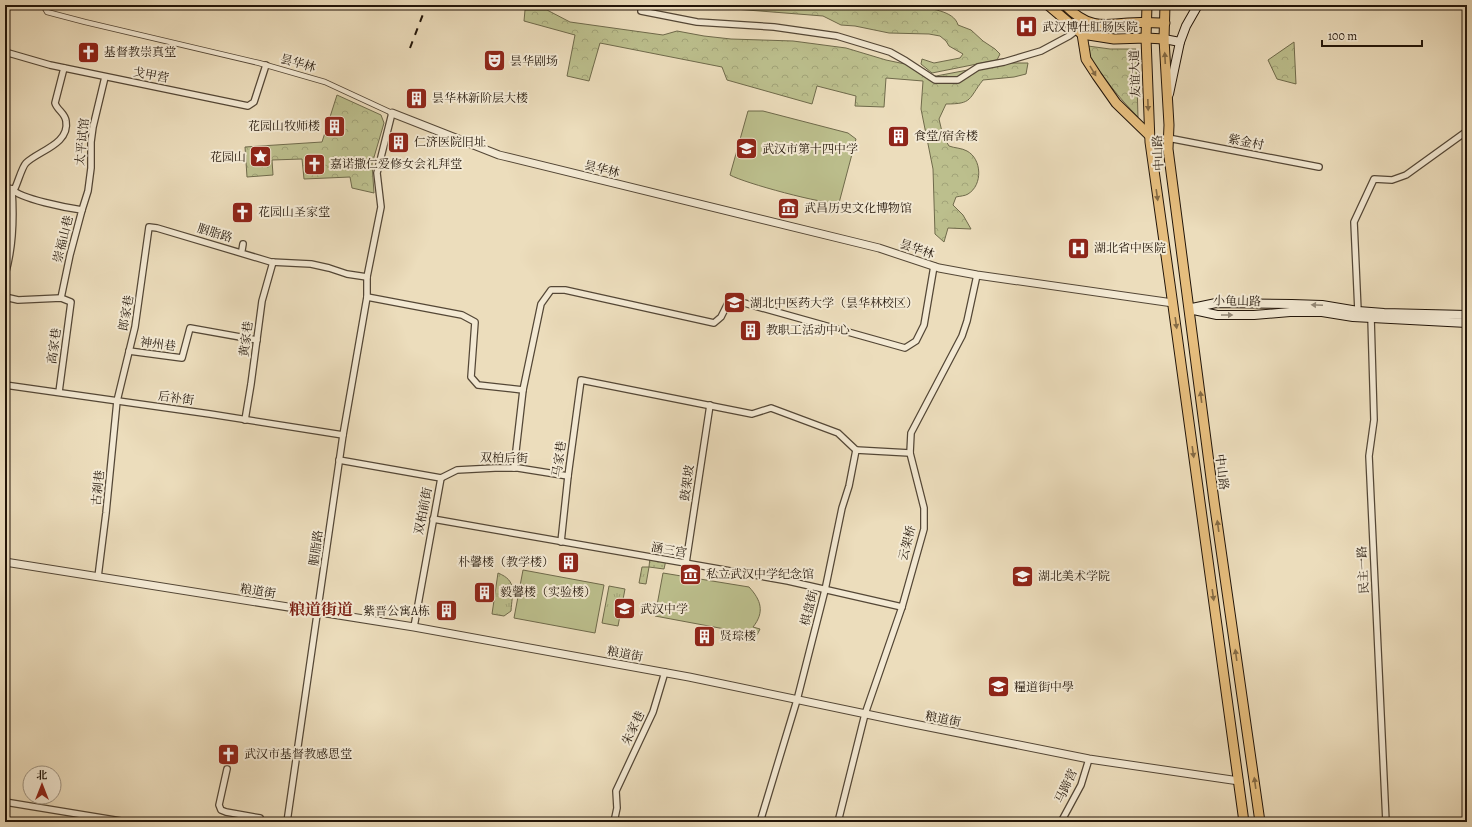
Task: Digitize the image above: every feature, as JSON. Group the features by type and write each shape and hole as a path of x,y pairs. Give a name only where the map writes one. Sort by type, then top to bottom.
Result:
{"main road":[{"path":"1048,5 1080,32 1114,39 1146,38 1180,42"},
{"path":"1066,5 1073,13 1090,23 1110,26 1146,23 1165,24"},
{"name":"友谊大道","path":"1147,5 1146,38 1149,138"},
{"path":"1166,5 1164,39 1168,100"},
{"path":"1168,100 1180,42 1186,26 1198,5"},
{"name":"中山路","path":"1080,32 1086,59 1097,76 1116,103 1149,138 1244,822"},
{"name":"中山路","path":"1168,100 1168,150 1223,565 1260,822"},
{"name":"小龟山路","path":"1189,309 1216,303 1292,304 1322,305 1358,311 1467,315"},
{"name":"小龟山路","path":"1189,309 1216,315 1322,312 1371,318 1467,323"},
{"path":"1209,567 1223,565"}],"street":[{"name":"昙华林","path":"43,5 47,12 266,65 325,82 392,113 499,155 879,248 934,266 977,275 1173,303"},
{"path":"641,11 697,22 774,27 837,36 890,52 936,80 958,80 978,67 1004,62 1041,50 1080,32"},
{"name":"戈甲营","path":"5,52 64,68 248,106 254,102 266,65"},
{"path":"5,275 11,248 14,206 12,189 15,188 25,163 57,143 66,130 64,115 56,108 55,103 64,68"},
{"name":"太平试馆","path":"82,210 88,191 93,127 105,77"},
{"name":"胭脂路","path":"287,822 343,435 367,297 367,277 381,207 377,173 392,113"},
{"path":"1358,311 1354,222 1374,179 1392,180 1406,175 1467,131"},
{"name":"紫金村","path":"1168,138 1319,167"},
{"name":"崇福山巷","path":"5,187 12,189 15,194 82,210 70,255 61,298"},
{"name":"胭脂路","path":"149,227 157,228 273,262 310,264 347,274 367,277"},
{"name":"郎家巷","path":"117,401 135,328 149,227"},
{"path":"242,250 243,244"},
{"name":"黄家巷","path":"245,420 262,301 273,262"},
{"path":"514,468 523,390 542,304 551,290 565,290 714,323 721,317 730,299 905,348 916,341 924,325 934,266"},
{"name":"云架桥","path":"838,822 865,714 902,607 924,529 924,508 910,453 911,433 956,347 967,321 977,275"},
{"path":"5,297 18,300 61,298"},
{"path":"367,297 462,315 475,322 471,377 478,385 523,390"},
{"name":"高家巷","path":"59,392 71,302 61,298"},
{"name":"民主一路","path":"1371,318 1374,420 1368,456 1386,822"},
{"name":"神州巷","path":"129,351 182,358 190,328 257,340"},
{"name":"马家巷","path":"561,542 568,476 582,380 710,405"},
{"name":"后补街","path":"5,385 343,435"},
{"name":"古刹巷","path":"98,576 117,401"},
{"path":"710,405 752,414 771,408 838,433 856,450 910,453"},
{"name":"鼓架坡","path":"686,564 710,405"},
{"name":"棋盘街","path":"760,822 797,700 825,590 856,450"},
{"name":"双柏前街","path":"340,460 441,478 414,627"},
{"name":"双柏后街","path":"441,478 457,470 495,468 518,468 568,476"},
{"name":"涵三宫","path":"433,519 788,581 902,607"},
{"name":"粮道街","path":"5,562 414,627 665,672 1089,759 1239,780"},
{"name":"朱家巷","path":"614,822 617,808 616,791 653,712 665,672"},
{"name":"马蹄营","path":"1060,822 1081,786 1089,759"},
{"path":"227,768 219,805 221,810 260,818 259,822"},
{"path":"5,802 127,822"}],"green space":[{"path":"684,5 915,5 946,13 956,20 958,25 971,30 1000,54 997,60 932,73 921,64 922,59 934,63 960,58 963,54 949,46 940,36 929,34 889,33 855,26 841,25 823,16"},
{"path":"525,10 547,10 570,22 663,35 677,31 731,39 793,41 846,48 905,64 924,75 936,76 1005,63 1028,63 1026,74 1014,77 983,80 972,96 966,101 955,104 946,104 939,119 943,136 949,146 965,150 972,155 976,160 979,172 976,185 973,190 967,195 956,197 953,205 963,215 971,229 948,228 944,242 935,234 933,169 921,109 923,81 886,78 884,107 855,106 856,96 817,86 812,104 727,80 722,67 600,43 589,81 567,76 575,35 524,21"},
{"path":"1294,42 1296,84 1277,79 1268,60"},
{"path":"1088,46 1110,49 1136,49 1138,117 1117,94 1087,53"},
{"path":"337,95 381,115 384,123 372,164 374,193 352,188 350,177 304,179 302,159 272,160 273,175 247,177 245,147 322,142"},
{"path":"748,111 763,111 848,133 856,139 839,203 818,201 784,193 738,179 730,175"},
{"path":"650,557 666,560 664,569 649,567"},
{"path":"642,567 649,567 646,584 639,583"},
{"path":"523,570 604,585 595,633 514,618"},
{"path":"498,573 509,580 513,593 511,611 504,616 492,614"},
{"path":"663,573 749,587 759,601 760,606 757,622 753,627 760,629 757,635 655,616"},
{"path":"609,586 625,589 618,626 602,623"}],"railway":[{"path":"410,48 425,9"}],"place":[{"name":"武汉博仕肛肠医院","path":"1026,27"},
{"name":"基督教崇真堂","path":"88,52"},
{"name":"昙华剧场","path":"494,61"},
{"name":"昙华林新阶层大楼","path":"417,98"},
{"name":"花园山牧师楼","path":"335,126"},
{"name":"食堂/宿舍楼","path":"899,136"},
{"name":"仁济医院旧址","path":"398,142"},
{"name":"武汉市第十四中学","path":"747,149"},
{"name":"花园山","path":"261,157"},
{"name":"嘉诺撒仁爱修女会礼拜堂","path":"315,164"},
{"name":"武昌历史文化博物馆","path":"788,208"},
{"name":"花园山圣家堂","path":"242,212"},
{"name":"湖北省中医院","path":"1079,248"},
{"name":"湖北中医药大学（昙华林校区）","path":"735,303"},
{"name":"教职工活动中心","path":"751,330"},
{"name":"朴馨楼（教学楼）","path":"569,562"},
{"name":"私立武汉中学纪念馆","path":"690,574"},
{"name":"湖北美术学院","path":"1022,576"},
{"name":"毅馨楼（实验楼）","path":"484,592"},
{"name":"武汉中学","path":"624,609"},
{"name":"紫晋公寓A栋","path":"446,611"},
{"name":"贤琮楼","path":"705,636"},
{"name":"糧道街中學","path":"999,687"},
{"name":"武汉市基督教感恩堂","path":"228,754"}],"district":[{"name":"粮道街道","path":"321,609"}]}
